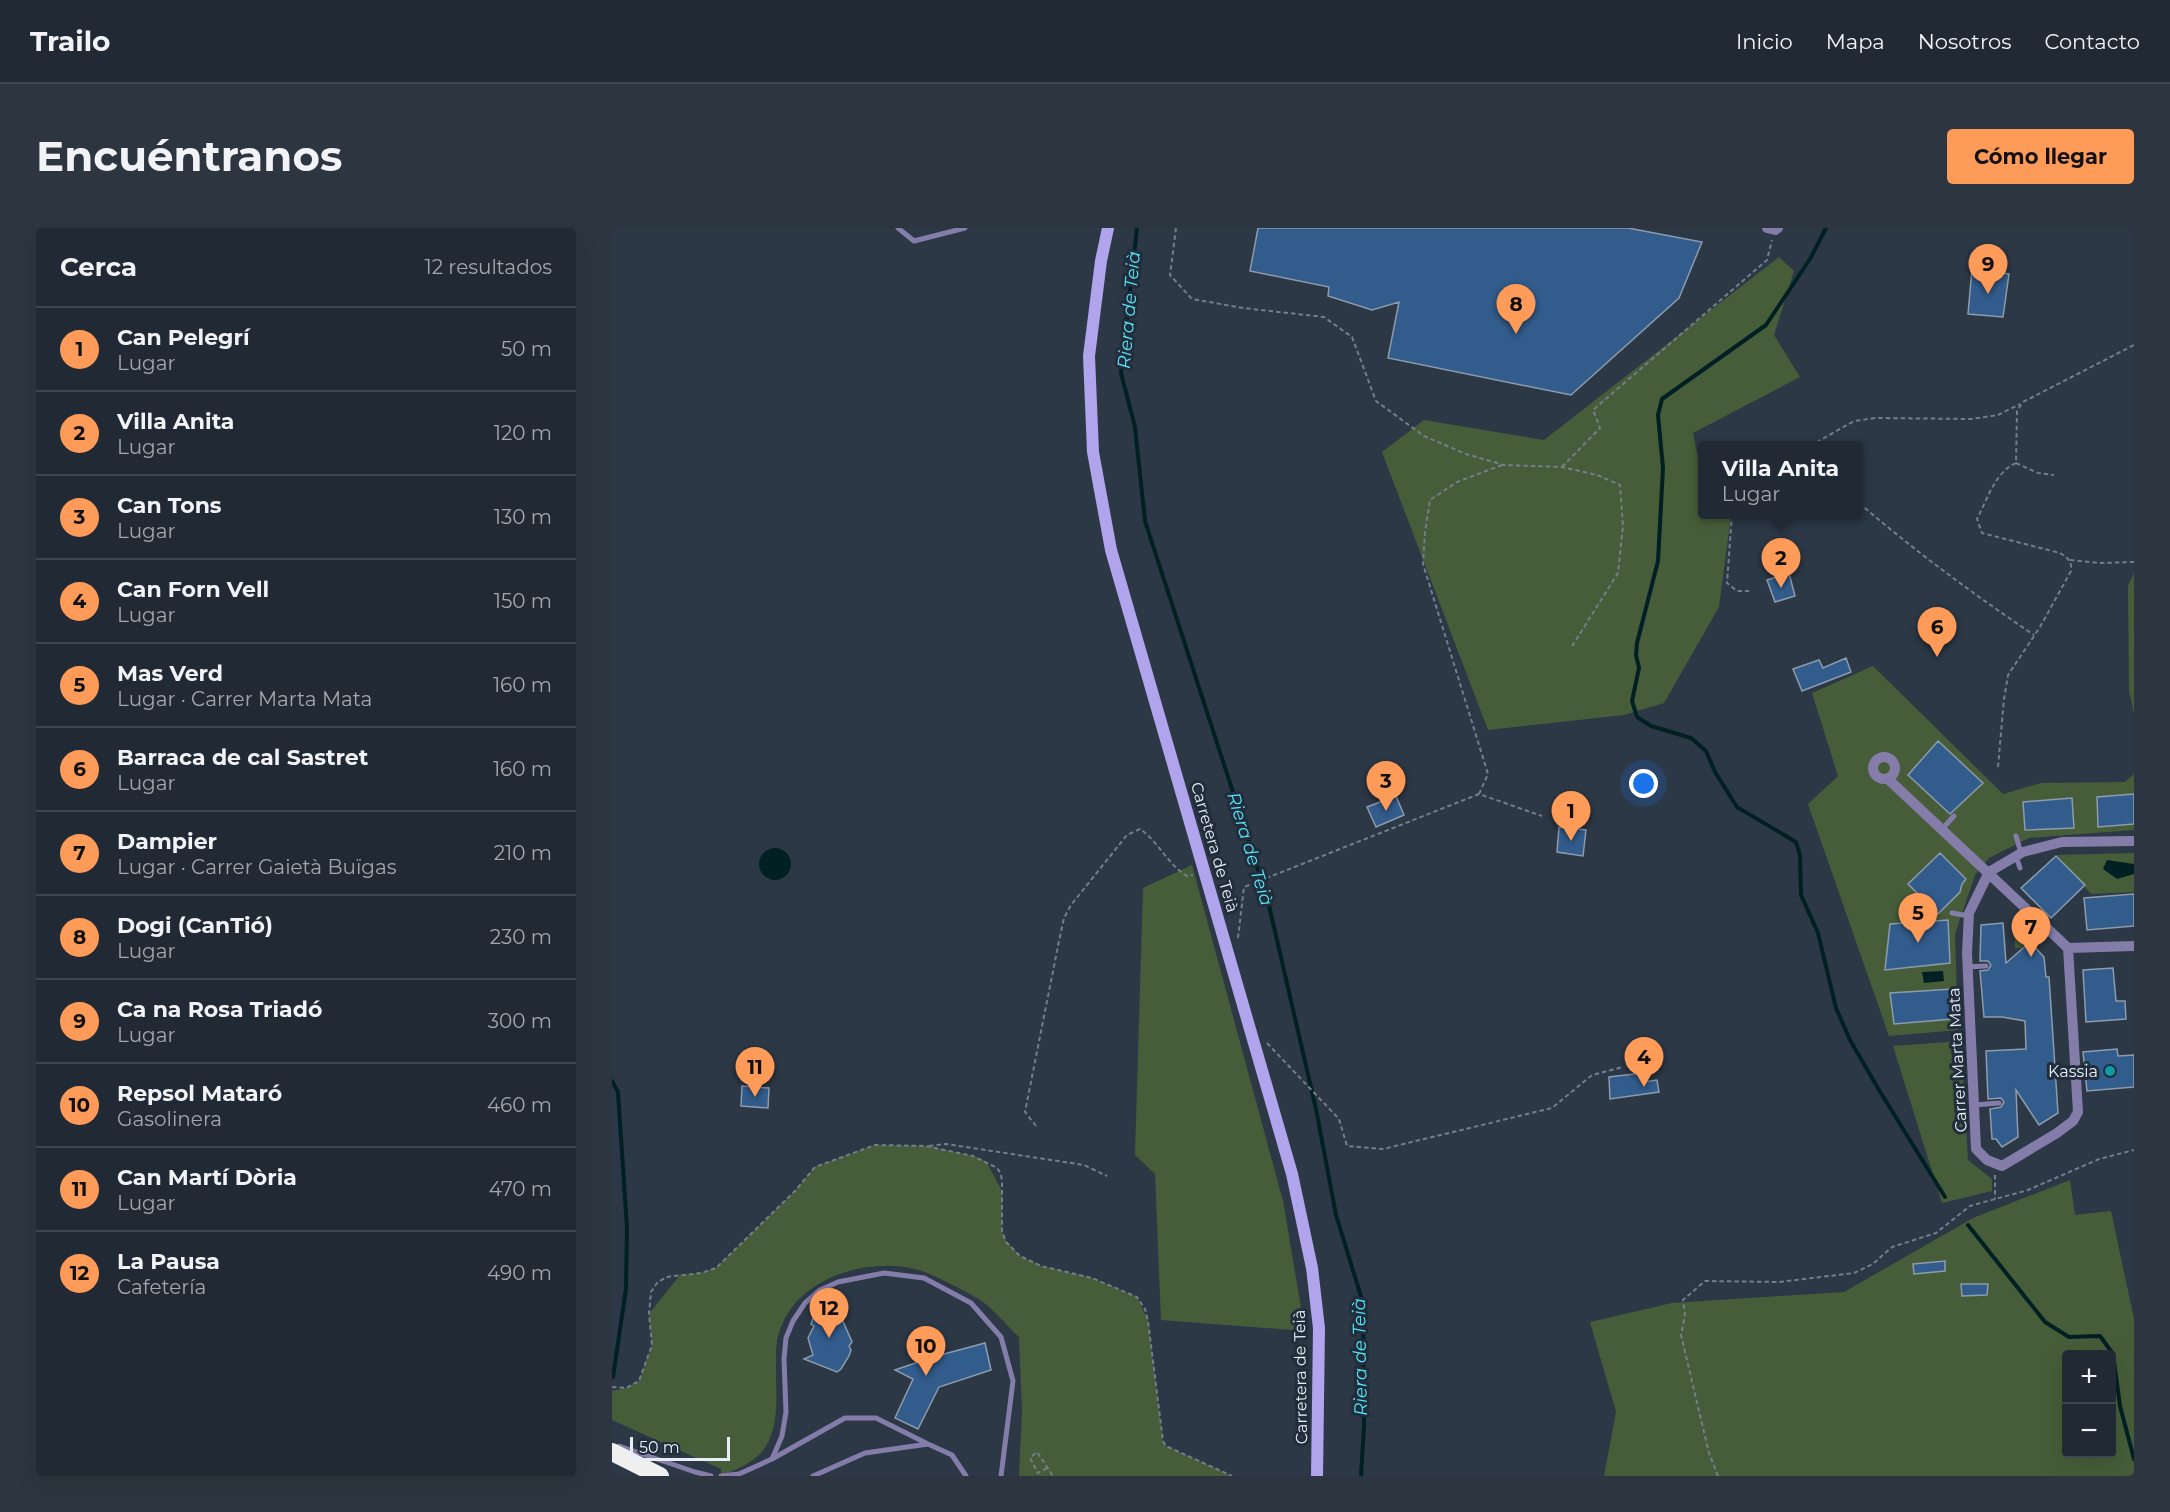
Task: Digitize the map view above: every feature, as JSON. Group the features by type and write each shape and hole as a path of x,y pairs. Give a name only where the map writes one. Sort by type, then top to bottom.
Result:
{"highway":[{"path":"612,1452 660,1476"}],"street":[{"name":"Carretera de Teià","path":"1108,228 1101,261 1089,356 1093,452 1111,550 1292,1174 1312,1268 1319,1328 1317,1476"},
{"path":"1888,779 2068,948 2078,1112 2073,1121 2057,1133 2002,1166 1994,1163"},
{"path":"1989,872 2018,855 2062,842 2134,842"},
{"name":"Carrer Marta Mata","path":"1989,872 1969,916 1967,967 1976,1149 1987,1160 1994,1163"},
{"path":"2068,948 2134,946"}],"lane":[{"path":"898,228 914,241 965,228"},
{"path":"1942,829 1954,816"},
{"path":"2016,836 2020,868"},
{"path":"1952,913 1969,916"},
{"path":"1967,967 1986,966"},
{"path":"1974,1105 1999,1103"},
{"path":"772,1459 782,1436 786,1412 784,1359 786,1338 793,1320 805,1303 820,1290 838,1282 884,1273 924,1278 971,1303 1001,1337 1013,1381 1001,1476"},
{"path":"721,1476 739,1474 772,1459 845,1418 876,1418 952,1455 966,1476"},
{"path":"612,1443 695,1473 711,1476"},
{"path":"813,1476 865,1453 928,1443"}],"path":[{"path":"1176,228 1170,275 1192,299 1243,308 1324,317 1352,337 1376,401 1424,436 1466,454 1504,465 1562,467 1597,475 1620,485 1623,526 1618,573 1571,648"},
{"path":"1562,467 1599,428 1593,410 1767,261 1773,229"},
{"path":"1820,441 1854,421 1876,418 1971,420 1998,415 2134,345"},
{"path":"2016,463 2015,422 2017,411 2023,402"},
{"path":"2016,463 2038,473 2054,474"},
{"path":"2016,463 2006,469 1993,487 1977,519 1982,533 2060,553 2070,560 2100,563 2134,562"},
{"path":"1479,794 1488,774 1423,564 1425,532 1430,500 1457,482 1504,465"},
{"path":"1863,506 1906,544 1984,602 2034,635"},
{"path":"1732,519 1727,583 1737,591 1749,591"},
{"path":"1998,767 2008,675 2071,571 2070,560"},
{"path":"1238,938 1244,886 1479,794 1542,816"},
{"path":"1036,1126 1025,1112 1064,918 1071,905 1127,835 1140,829 1148,834 1177,870 1187,876 1205,872"},
{"path":"1249,1023 1339,1119 1347,1146 1383,1149 1552,1108 1592,1075 1623,1067"},
{"path":"926,1146 946,1144 1084,1165 1107,1176"},
{"path":"1718,1476 1709,1452 1681,1335 1685,1315 1683,1300 1705,1281 1779,1282 1854,1273 1873,1264 1892,1247 1936,1233 1970,1206 2028,1190 2099,1159 2134,1150"},
{"path":"1994,1163 1995,1199"},
{"path":"1047,1468 1038,1473 1030,1458 1037,1452 1053,1476"}],"green space":[{"path":"1779,257 1794,271 1774,335 1800,377 1693,433 1698,458 1698,519 1730,519 1719,607 1664,703 1624,715 1488,730 1382,452 1424,420 1544,440"},
{"path":"2134,573 2134,714 2129,690 2128,586"},
{"path":"1873,666 2003,794 2041,783 2125,782 2134,774 2134,830 2029,838 1989,858 1975,875 1955,934 1958,1030 1889,1036 1808,804 1838,776 1812,693"},
{"path":"2134,853 2134,892 2091,894 2057,855"},
{"path":"1192,865 1283,1201 1305,1331 1161,1320 1155,1174 1135,1155 1143,888"},
{"path":"2023,922 2037,936 2021,948 2015,948 2014,929"},
{"path":"1961,1041 1968,1160 1992,1179 1992,1191 1942,1203 1893,1046"},
{"path":"875,1145 926,1146 986,1161 1002,1191 1002,1231 1006,1241 1020,1256 1041,1266 1092,1278 1137,1297 1148,1321 1163,1441 1166,1446 1232,1476 1019,1476 1022,1410 1019,1337 978,1299 928,1273 902,1267 860,1268 839,1274 820,1283 789,1311 778,1335 773,1430 763,1451 742,1467 721,1476 721,1469 612,1420 612,1391 626,1388 639,1381 652,1345 649,1314 680,1275 701,1273 716,1268 795,1191 815,1167"},
{"path":"2070,1180 2075,1215 2111,1211 2134,1319 2134,1476 1604,1476 1616,1412 1590,1322 1672,1303 1844,1292 1973,1218"}],"shaded area":[{"path":"775,848 786,853 791,864 786,875 775,880 764,875 759,864 764,853"},
{"path":"2107,860 2134,864 2134,874 2117,879 2103,869"},
{"path":"1943,971 1944,981 1924,983 1922,972"}],"building":[{"path":"1258,228 1628,228 1702,242 1679,298 1571,395 1388,358 1399,302 1372,310 1328,296 1329,287 1250,271"},
{"path":"1972,269 2009,274 2003,317 1968,314"},
{"path":"1789,573 1795,596 1775,602 1767,580"},
{"path":"1846,658 1851,672 1802,691 1793,669 1819,660 1823,668"},
{"path":"1938,741 1983,783 1950,814 1908,775"},
{"path":"2134,794 2134,824 2098,827 2097,797"},
{"path":"1396,796 1404,815 1376,827 1367,807"},
{"path":"2072,798 2074,828 2025,830 2023,802"},
{"path":"1559,827 1586,830 1583,856 1557,852"},
{"path":"1940,853 1966,879 1960,892 1938,914 1908,884"},
{"path":"2056,856 2085,885 2051,918 2021,888"},
{"path":"2134,894 2134,926 2087,930 2084,898"},
{"path":"1948,920 1950,963 1885,970 1890,924"},
{"path":"2003,923 2006,963 2030,942 2044,957 2046,977 2049,977 2058,1113 2039,1125 2016,1090 2018,1137 2002,1147 1996,1139 1992,1139 1990,1109 2001,1107 2004,1102 2001,1098 1988,1099 1986,1051 2026,1049 2025,1021 1984,1017 1980,971 1988,970 1991,965 1988,961 1980,961 1981,925"},
{"path":"2113,968 2116,1001 2125,1001 2126,1019 2086,1022 2083,970"},
{"path":"1953,989 1953,1019 1894,1024 1890,993"},
{"name":"Kassia","path":"2117,1049 2118,1056 2134,1055 2134,1087 2087,1091 2083,1052"},
{"path":"1643,1073 1644,1082 1657,1080 1659,1092 1610,1099 1609,1077"},
{"path":"742,1086 769,1088 768,1108 741,1106"},
{"path":"1945,1261 1945,1271 1914,1274 1913,1264"},
{"path":"1961,1284 1988,1284 1987,1295 1962,1296"},
{"path":"827,1302 836,1305 852,1342 849,1346 851,1350 849,1356 837,1372 804,1359 813,1355 808,1338 814,1326 811,1324 813,1318 817,1316 820,1305"},
{"path":"985,1343 991,1370 939,1387 918,1429 895,1418 913,1379 895,1370"}],"waterway":[{"name":"Riera de Teià","path":"1137,228 1121,373 1135,427 1145,521 1267,897 1316,1109 1336,1215 1363,1303 1364,1426 1361,1476"},
{"path":"1826,228 1810,259 1766,325 1662,399 1658,415 1663,468 1658,561 1637,643 1636,655 1639,668 1632,701 1637,717 1651,726 1691,738 1706,751 1715,772 1737,807 1796,842 1800,855 1801,895 1818,933 1836,1008 1850,1040 1945,1197"},
{"path":"612,1081 618,1092 627,1228 626,1289 613,1377"},
{"path":"1968,1225 2045,1322 2069,1337 2100,1336 2113,1354 2120,1406 2134,1459"}],"place":[{"name":"Ca na Rosa Triadó","path":"1988,294"},
{"name":"Dogi (CanTió)","path":"1516,334"},
{"name":"Villa Anita","path":"1781,588"},
{"name":"Barraca de cal Sastret","path":"1937,657"},
{"name":"Can Tons","path":"1386,811"},
{"name":"Can Pelegrí","path":"1571,841"},
{"name":"Mas Verd","path":"1918,943"},
{"name":"Dampier","path":"2031,957"},
{"name":"Kassia","path":"2110,1071"},
{"name":"Can Forn Vell","path":"1644,1087"},
{"name":"Can Martí Dòria","path":"755,1097"},
{"name":"La Pausa","path":"829,1338"},
{"name":"Repsol Mataró","path":"926,1376"}]}
